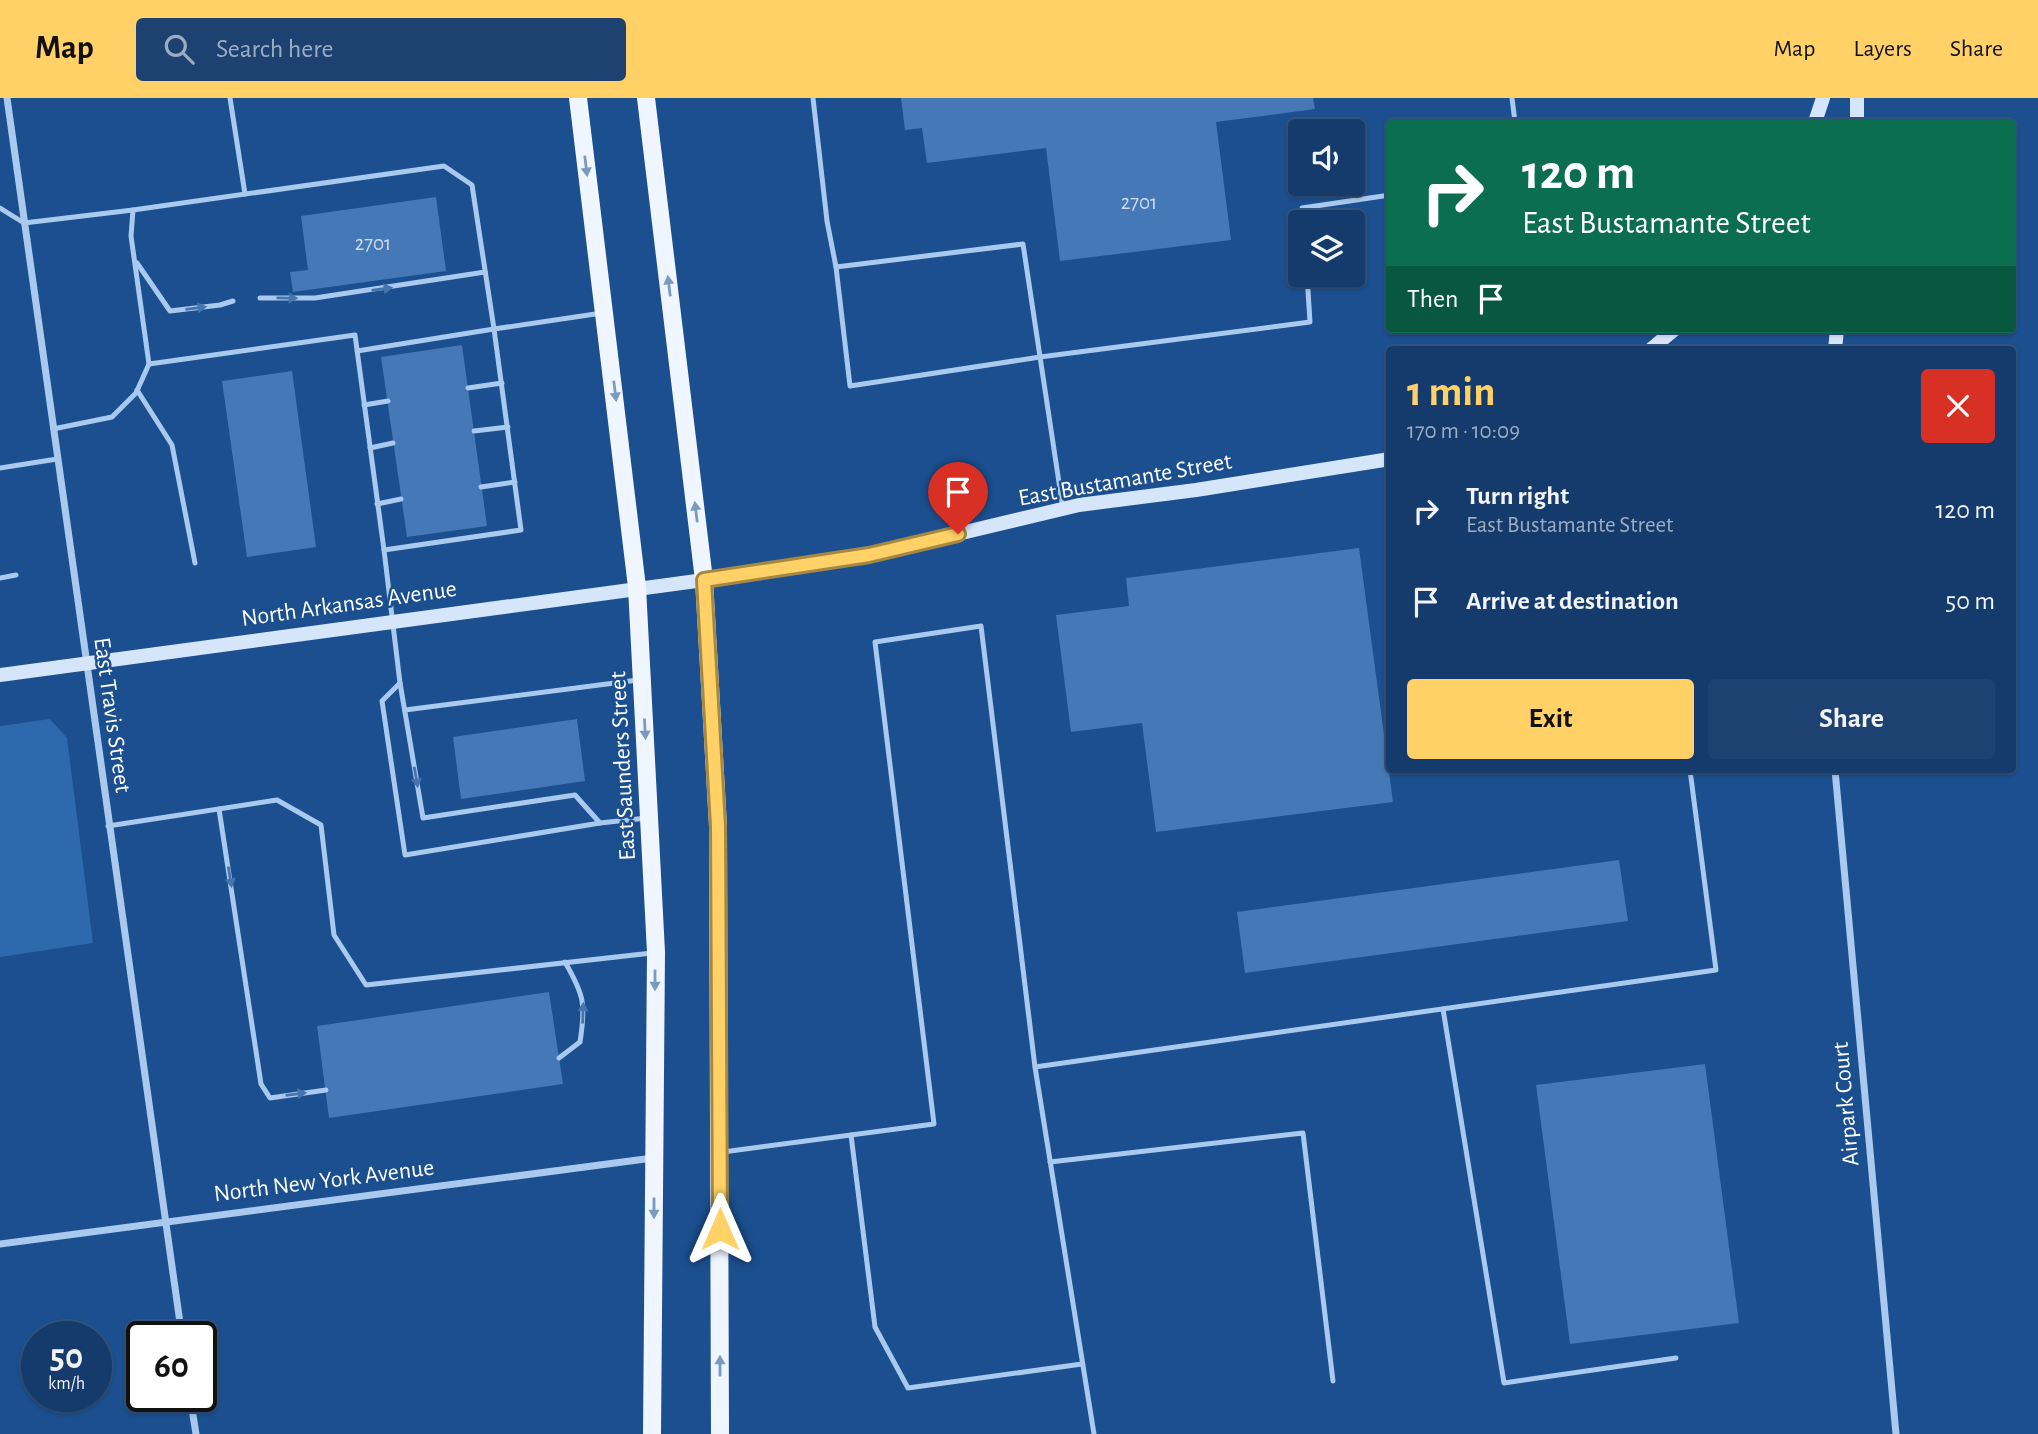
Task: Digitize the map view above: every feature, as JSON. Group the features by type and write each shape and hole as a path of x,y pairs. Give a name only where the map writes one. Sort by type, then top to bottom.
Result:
{"main road":[{"name":"East Saunders Street","path":"578,98 637,587 656,952 652,1434"},
{"path":"646,98 704,580 718,826 720,1434"},
{"path":"1816,119 1823,98"},
{"path":"1857,98 1857,119"},
{"path":"1655,346 1670,333"},
{"name":"East Bustamante Street","path":"704,580 869,555 1063,509 1386,460"},
{"name":"North Arkansas Avenue","path":"0,675 704,580"}],"street":[{"name":"East Travis Street","path":"7,98 180,1321"},
{"path":"0,100 14,98"},
{"name":"Airpark Court","path":"1835,773 1896,1434"},
{"name":"North New York Avenue","path":"0,1244 654,1157"},
{"path":"192,1412 195,1434"}],"lane":[{"path":"230,98 245,194"},
{"path":"813,98 850,386 1041,357 1310,322 1308,287"},
{"path":"1512,98 1515,119"},
{"path":"0,208 24,223 444,166 472,185 521,530 384,550"},
{"path":"1302,210 1386,196"},
{"path":"53,429 112,417 137,390 149,364 131,236 133,210"},
{"path":"836,267 1023,244 1063,509"},
{"path":"135,261 170,311 233,301"},
{"path":"260,298 314,298 485,272"},
{"path":"357,351 605,313"},
{"path":"149,364 355,335 400,683 423,818 575,795 600,824"},
{"path":"468,388 502,383"},
{"path":"137,390 172,446 195,563"},
{"path":"364,405 387,401"},
{"path":"474,431 508,427"},
{"path":"370,448 393,443"},
{"path":"0,468 57,459"},
{"path":"481,487 515,482"},
{"path":"377,504 401,499"},
{"path":"0,578 16,575"},
{"path":"720,1153 934,1124 875,642 981,626 1035,1067 1094,1434"},
{"path":"405,710 642,680"},
{"path":"400,683 382,701 405,855 649,818"},
{"path":"1035,1067 1716,970 1690,773"},
{"path":"108,827 277,800 321,825 334,935 366,985 656,952"},
{"path":"219,809 261,1084 270,1098 326,1090"},
{"path":"559,1058 580,1042 583,1021 583,1000 565,962"},
{"path":"1443,1009 1504,1383 1676,1358"},
{"path":"1050,1162 1303,1133 1333,1381"},
{"path":"851,1135 875,1327 908,1388 1082,1364"}],"shaded area":[{"path":"50,719 67,738 93,943 0,957 0,726"}],"building":[{"path":"901,98 1313,98 1315,109 1216,122 1231,240 1060,261 1046,148 927,163 922,128 905,130"},
{"path":"436,197 446,271 293,292 290,272 308,270 301,216"},
{"path":"462,345 487,526 407,537 381,357"},
{"path":"292,371 316,547 247,557 222,381"},
{"path":"1359,548 1386,750 1386,773 1389,773 1393,802 1156,832 1142,723 1071,732 1056,615 1129,606 1126,578"},
{"path":"577,719 585,781 461,799 453,737"},
{"path":"1619,860 1628,921 1245,973 1237,912"},
{"path":"549,992 563,1084 329,1118 317,1026"},
{"path":"1705,1064 1739,1323 1570,1344 1536,1085"}],"route":[{"path":"720,1229 718,826 704,580 869,555 958,534"}]}
